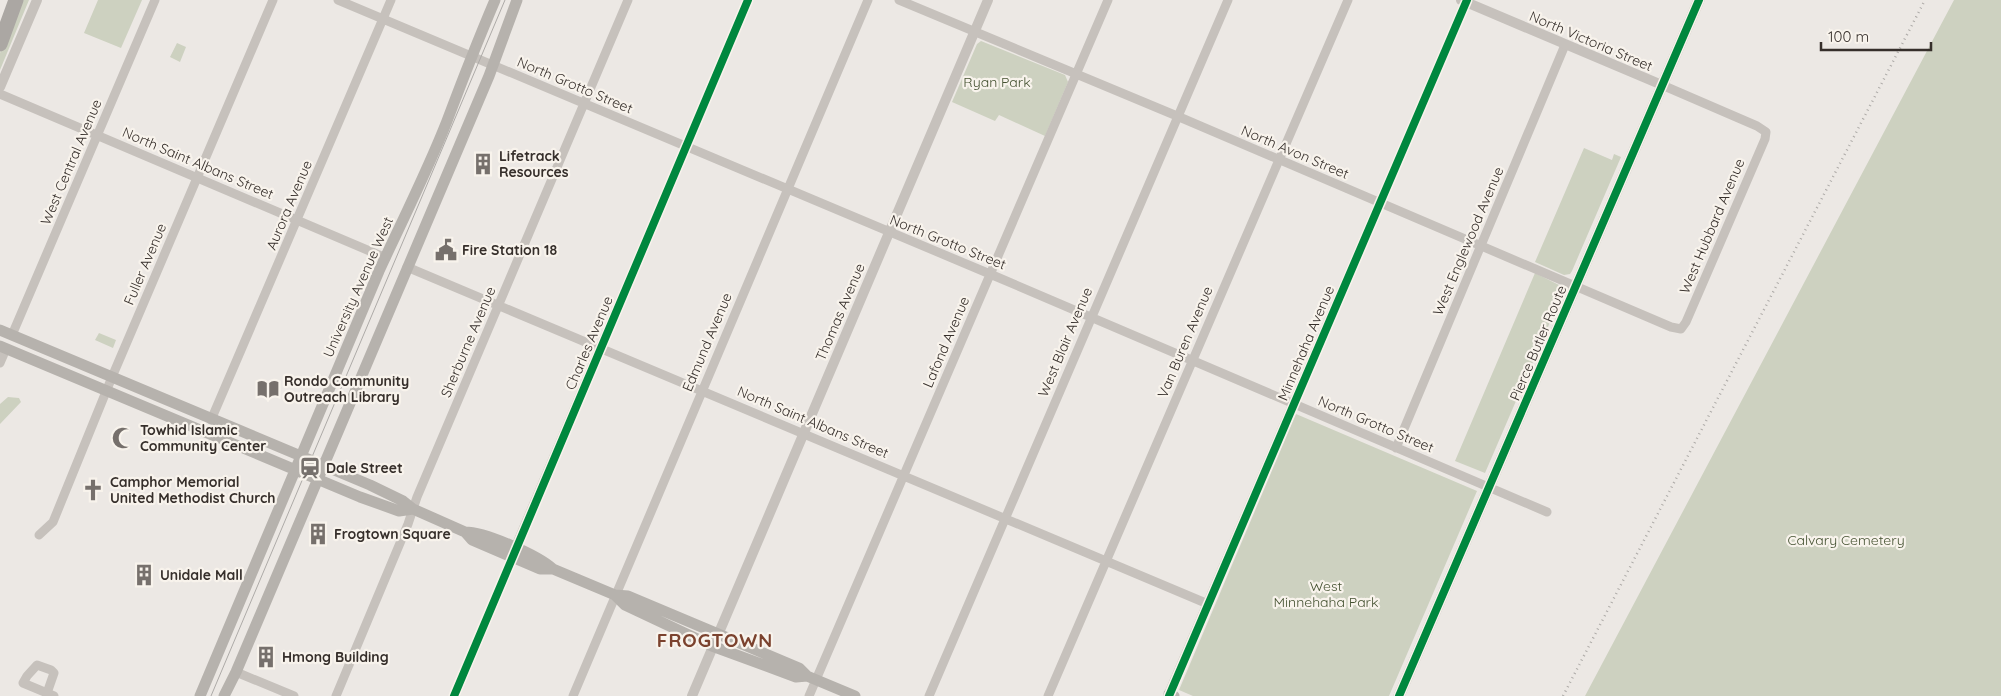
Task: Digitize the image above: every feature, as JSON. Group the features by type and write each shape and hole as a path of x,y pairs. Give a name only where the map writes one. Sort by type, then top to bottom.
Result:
{"highway":[{"path":"0,44 16,0"}],"main road":[{"name":"University Avenue West","path":"200,696 300,456 386,258 406,218 495,0"},
{"path":"224,696 236,672 493,65 517,0"},
{"name":"Pierce Butler Route","path":"1399,696 1699,0"},
{"path":"0,330 378,489 403,501 413,509 465,532 472,540 544,560 553,568 615,594 628,596 799,668 812,678 855,696"},
{"path":"3,348 317,480 399,511 413,509"},
{"path":"615,594 625,605 712,646 796,677 812,678"}],"street":[{"path":"0,87 37,0"},
{"name":"West Central Avenue","path":"12,335 155,0"},
{"name":"Fuller Avenue","path":"39,535 53,522 112,377 272,0"},
{"name":"North Grotto Street","path":"338,0 990,274 1546,512"},
{"name":"Aurora Avenue","path":"211,420 391,0"},
{"name":"Sherburne Avenue","path":"336,696 628,0"},
{"name":"Charles Avenue","path":"454,696 513,552 748,0"},
{"name":"Edmund Avenue","path":"573,696 868,0"},
{"name":"North Avon Street","path":"899,0 1177,116 1576,287 1671,327 1680,329"},
{"name":"Thomas Avenue","path":"692,696 988,0"},
{"name":"Lafond Avenue","path":"809,696 812,678 904,475 1050,140 1108,0"},
{"name":"West Blair Avenue","path":"929,696 1228,0"},
{"name":"Van Buren Avenue","path":"1048,696 1348,0"},
{"name":"North Victoria Street","path":"1464,1 1757,126 1766,132"},
{"name":"Minnehaha Avenue","path":"1171,695 1464,1"},
{"name":"West Englewood Avenue","path":"1396,448 1565,45"},
{"name":"North Saint Albans Street","path":"0,94 386,258"},
{"name":"West Hubbard Avenue","path":"1680,329 1686,322 1765,139 1766,132"},
{"name":"North Saint Albans Street","path":"407,267 1208,604"},
{"path":"0,363 3,348"},
{"path":"236,672 294,696"}],"green space":[{"path":"20,0 29,0 0,70 0,53"},
{"path":"98,0 142,0 121,48 84,33"},
{"name":"Calvary Cemetery","path":"1954,0 2001,0 2001,696 1585,696"},
{"name":"Ryan Park","path":"981,41 1065,75 1068,82 1045,136 999,115 995,121 952,102 977,44"},
{"path":"177,43 186,47 180,62 170,57"},
{"path":"1584,148 1612,160 1614,154 1621,157 1572,271 1570,274 1564,275 1535,262"},
{"path":"1535,273 1561,286 1563,292 1485,473 1455,461"},
{"path":"99,333 116,340 113,348 95,340"},
{"path":"8,397 19,398 21,402 0,424 0,404"},
{"name":"West Minnehaha Park","path":"1296,414 1477,491 1389,696 1193,696 1179,690"}],"tram line":[{"path":"211,696 505,0"}],"railway":[{"path":"1563,696 1925,0"}],"cycle path":[{"path":"454,696 748,0"},
{"path":"1169,696 1467,0"},
{"path":"1399,696 1699,0"}],"place":[{"name":"Lifetrack Resources","path":"483,164"},
{"name":"Fire Station 18","path":"446,250"},
{"name":"Rondo Community Outreach Library","path":"268,389"},
{"name":"Towhid Islamic Community Center","path":"123,438"},
{"name":"Dale Street","path":"310,468"},
{"name":"Camphor Memorial United Methodist Church","path":"93,490"},
{"name":"Frogtown Square","path":"318,534"},
{"name":"Unidale Mall","path":"144,575"},
{"name":"Hmong Building","path":"266,657"}],"district":[{"name":"FROGTOWN","path":"715,640"}]}
